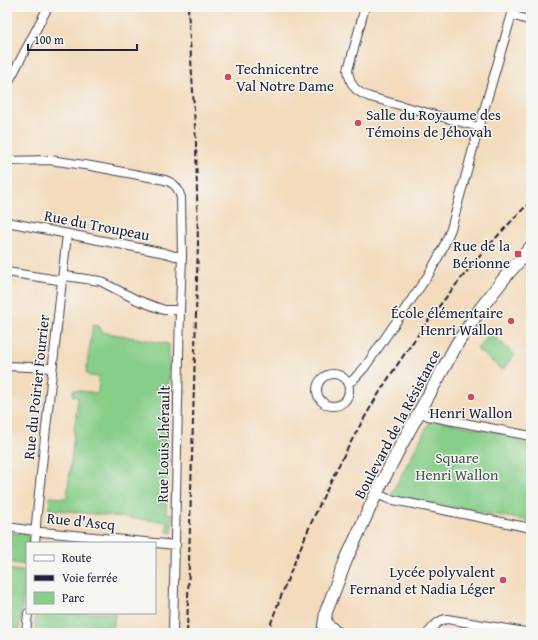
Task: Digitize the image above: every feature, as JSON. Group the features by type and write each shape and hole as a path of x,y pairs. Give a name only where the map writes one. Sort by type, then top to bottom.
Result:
{"main road":[{"name":"Boulevard de la Résistance","path":"324,627 326,612 346,560 376,494 400,447 458,342 506,276 531,247"}],"street":[{"path":"7,85 48,7"},
{"path":"365,7 348,70 349,79 354,88 361,94 370,97 479,127"},
{"path":"348,383 353,380 365,367 429,274 441,252 451,229 514,7"},
{"path":"512,15 531,21"},
{"name":"Rue Louis Lhérault","path":"7,161 50,160 91,166 165,180 175,185 179,192 181,198 182,256 173,633"},
{"name":"Rue du Troupeau","path":"7,222 182,256"},
{"name":"Rue du Poirier Fourrier","path":"35,542 67,234"},
{"path":"7,272 58,280 66,276 100,281 137,300 164,310 180,310"},
{"path":"7,366 52,368"},
{"path":"326,375 339,375 348,383 348,396 339,405 327,405 323,403 318,396 318,384 326,375"},
{"path":"420,411 428,416 531,436"},
{"path":"376,494 388,499 531,528"},
{"name":"Rue d'Ascq","path":"7,527 146,542"},
{"name":"Rue d'Ascq","path":"156,543 176,545"},
{"path":"26,633 28,614"},
{"path":"428,633 437,622 443,619 527,632"},
{"path":"324,627 331,625 339,633"}],"green space":[{"path":"93,325 99,326 102,332 169,344 166,460 173,461 167,463 166,513 172,514 172,533 167,532 167,522 49,509 50,497 67,498 78,397 73,396 73,390 98,393 99,377 89,376 86,372"},
{"path":"490,333 515,355 502,370 477,349"},
{"name":"Square Henri Wallon","path":"431,419 531,439 531,521 390,497"},
{"path":"7,532 25,534 30,539 30,542 26,542 26,565 7,562"},
{"path":"7,569 26,572 19,633 7,633"},
{"path":"36,614 115,614 113,633 34,633"}],"railway":[{"path":"187,633 198,243 196,143 188,7"},
{"path":"268,633 311,522 346,451 386,382 419,334 472,265 531,201"}],"place":[{"name":"Technicentre Val Notre Dame","path":"228,77"},
{"name":"Salle du Royaume des Témoins de Jéhovah","path":"358,123"},
{"name":"Rue de la Bérionne","path":"518,254"},
{"name":"École élémentaire Henri Wallon","path":"511,321"},
{"name":"Henri Wallon","path":"471,397"},
{"name":"Lycée polyvalent Fernand et Nadia Léger","path":"503,580"}]}
